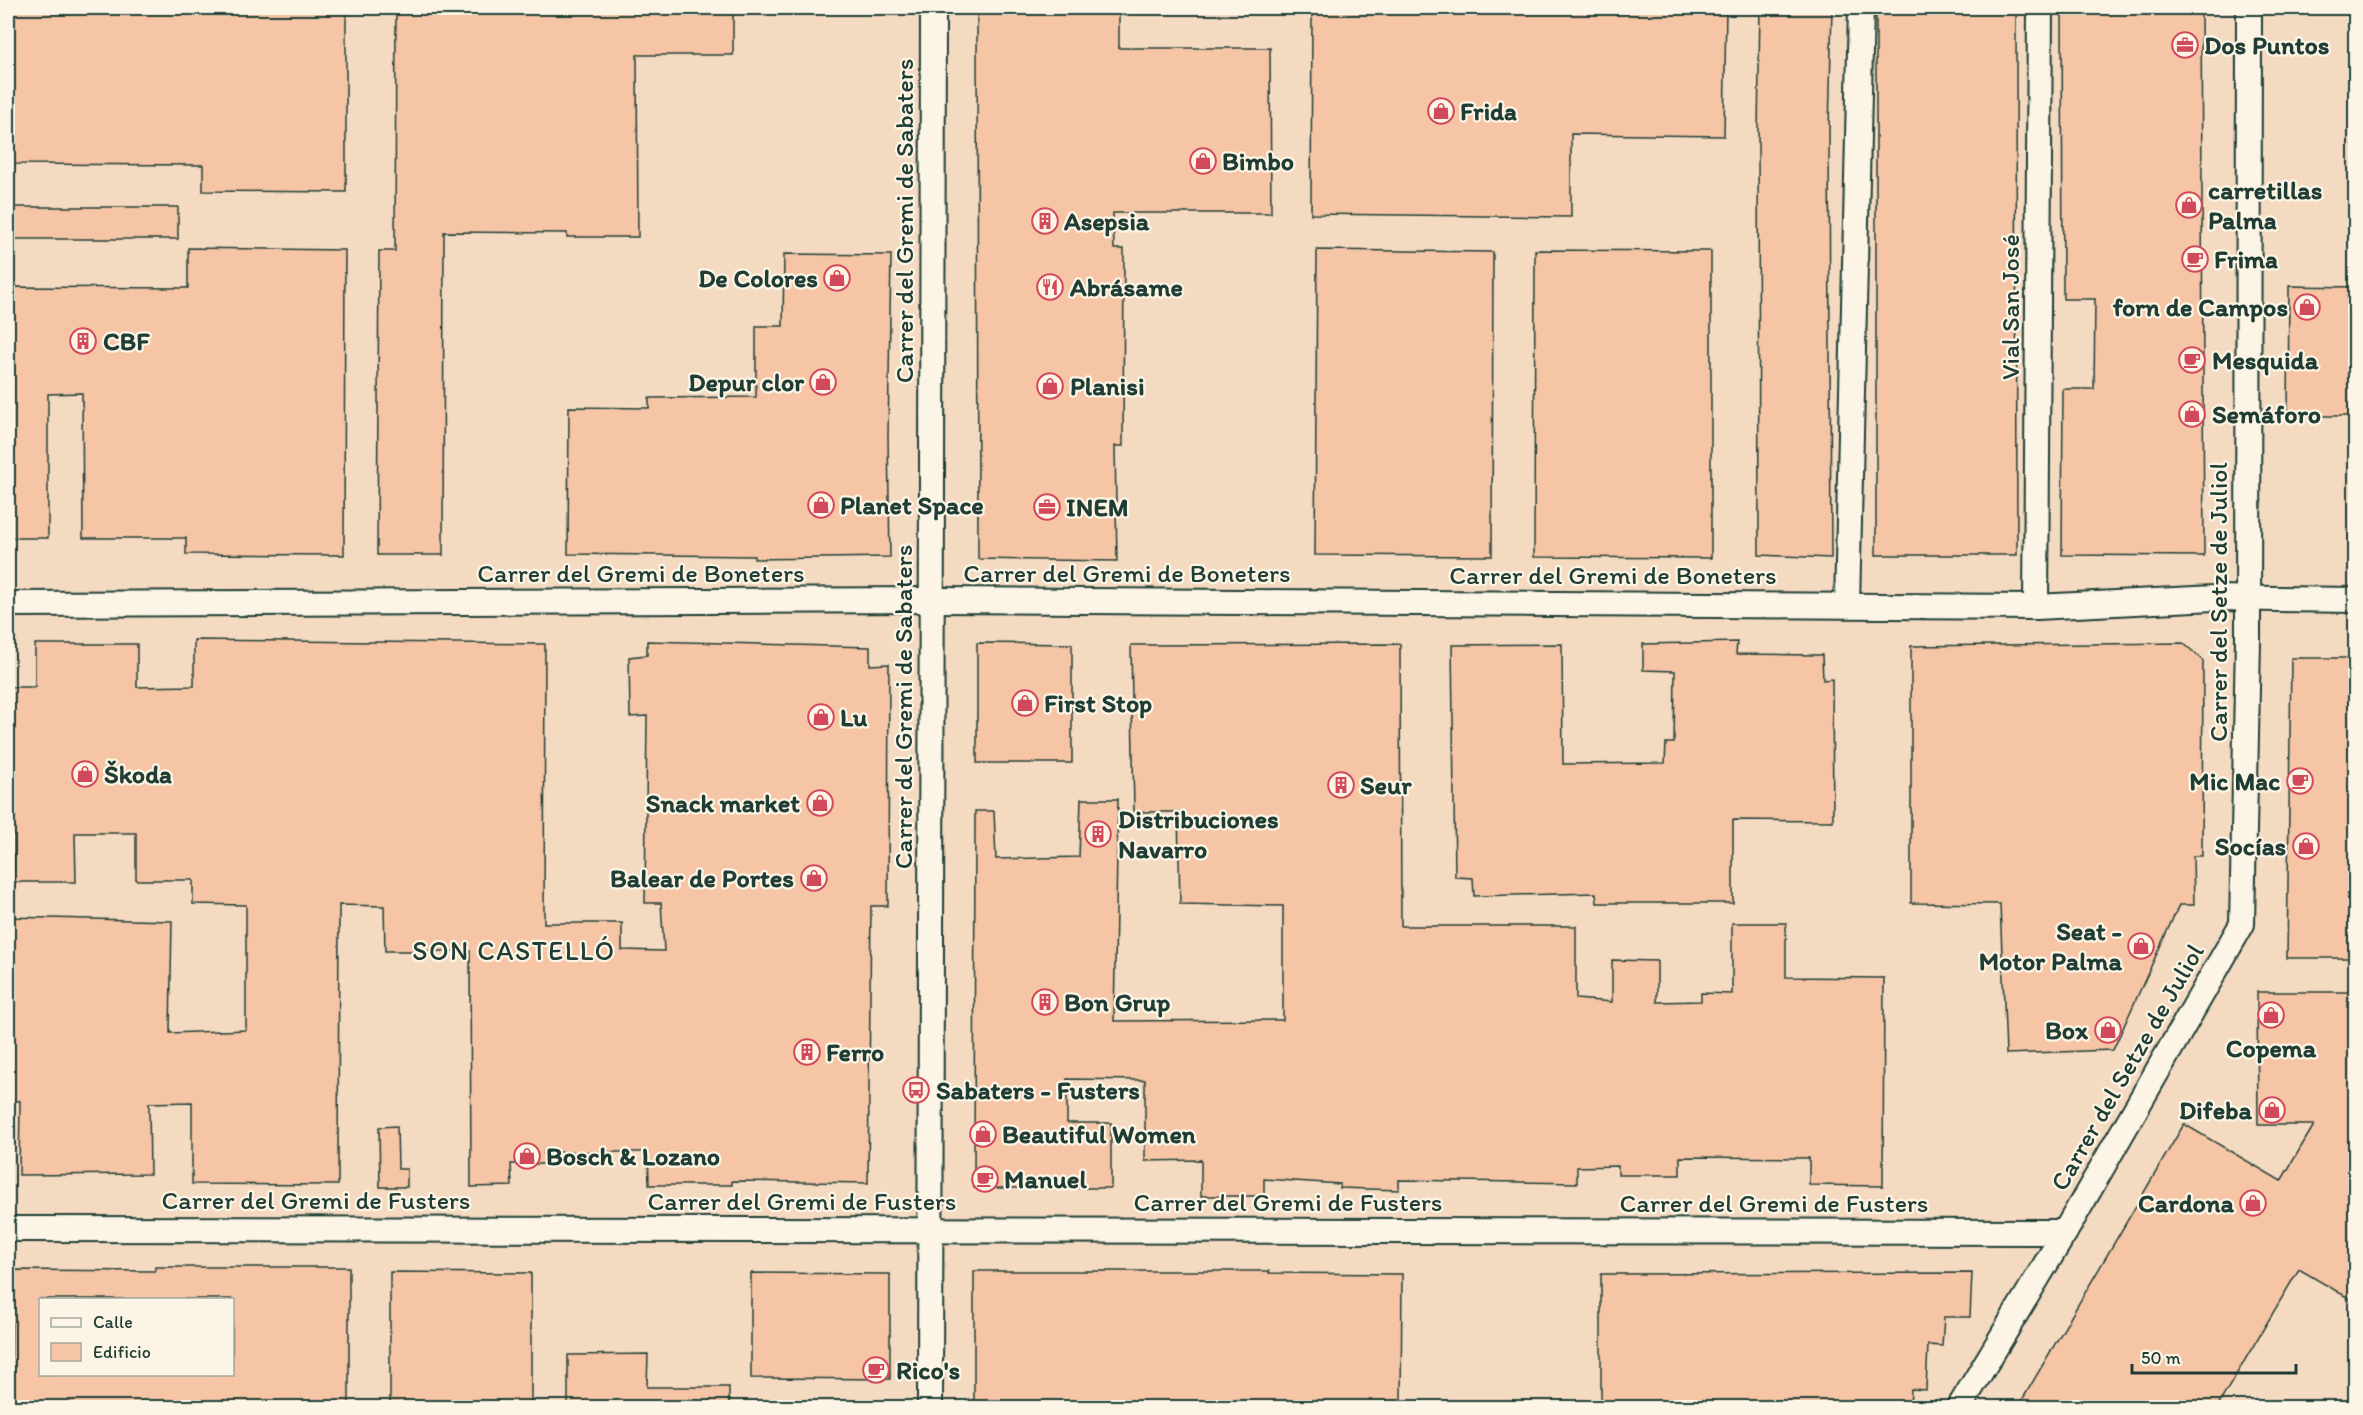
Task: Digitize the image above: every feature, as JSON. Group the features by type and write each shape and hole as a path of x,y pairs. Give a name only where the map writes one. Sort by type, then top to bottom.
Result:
{"street":[{"name":"Carrer del Gremi de Sabaters","path":"930,1407 933,8"},
{"path":"1847,604 1861,8"},
{"name":"Vial San José","path":"2036,607 2040,8"},
{"name":"Carrer del Setze de Juliol","path":"1959,1407 2065,1232 2242,924 2247,599 2249,8"},
{"name":"Carrer del Gremi de Boneters","path":"8,604 932,600 1847,604 2036,607 2247,599 2355,600"},
{"name":"Carrer del Gremi de Fusters","path":"8,1229 2065,1232"}],"shaded area":[{"path":"8,8 2355,8 2355,1407 8,1407"}],"building":[{"path":"8,8 346,8 346,192 203,191 203,165 8,164"},
{"path":"396,8 733,8 733,55 637,55 638,237 567,237 567,233 444,232 443,555 377,555 379,251 395,251"},
{"path":"977,8 1119,8 1119,48 1270,48 1271,213 1113,213 1114,249 1124,249 1123,446 1115,446 1117,561 978,559"},
{"name":"Frida","path":"1312,8 1726,8 1724,136 1571,134 1571,217 1311,214"},
{"path":"1760,8 1832,8 1829,131 1831,558 1759,555"},
{"path":"1876,8 2016,8 2017,555 1876,555"},
{"path":"2062,8 2201,8 2204,556 2062,555 2063,389 2094,389 2095,299 2063,299"},
{"path":"8,207 178,207 178,239 8,239"},
{"path":"188,248 345,250 344,555 186,554 186,538 83,538 82,393 48,394 48,538 8,538 8,287 188,288"},
{"path":"1317,250 1493,252 1492,556 1315,555"},
{"path":"1535,250 1711,251 1711,558 1534,557"},
{"path":"784,254 891,255 888,437 890,557 754,559 754,556 568,554 569,407 649,408 649,398 756,397 756,326 783,326"},
{"path":"2289,286 2355,287 2355,416 2288,416"},
{"path":"194,640 545,644 544,923 622,923 622,950 664,951 661,903 645,903 647,716 630,717 629,657 647,655 647,641 870,647 870,665 889,664 888,906 871,906 868,1183 732,1181 732,1185 649,1185 648,1152 544,1152 544,1164 511,1164 512,1186 471,1187 470,951 385,951 384,906 339,905 338,1185 192,1184 192,1102 149,1103 150,1174 19,1175 20,1101 8,1100 8,917 172,921 170,1033 246,1030 246,905 193,904 193,880 136,880 136,833 75,833 76,882 14,882 14,835 8,835 8,687 35,687 35,644 137,644 137,687 194,686"},
{"path":"1737,642 1736,654 1822,655 1823,680 1832,679 1833,821 1733,820 1733,903 1597,903 1596,893 1474,896 1473,878 1455,877 1452,645 1562,644 1563,764 1665,763 1666,743 1674,743 1675,671 1643,670 1643,644"},
{"name":"First Stop","path":"977,643 1072,644 1072,763 977,763"},
{"path":"2183,643 2203,660 2202,856 2193,856 2194,905 2179,905 2113,1050 2006,1054 2000,904 1911,903 1911,646"},
{"path":"1400,644 1401,926 1576,926 1576,999 1612,1002 1612,960 1657,961 1657,1002 1701,1001 1701,993 1732,994 1732,923 1786,923 1786,977 1884,978 1883,1186 1809,1185 1809,1158 1680,1157 1680,1175 1618,1175 1618,1166 1577,1167 1577,1183 1399,1180 1399,1190 1340,1188 1340,1184 1264,1179 1264,1196 1201,1196 1201,1160 1145,1161 1145,1080 1067,1079 1067,1123 1111,1123 1111,1188 974,1188 975,811 994,811 996,859 1079,857 1081,799 1118,799 1114,1021 1283,1020 1283,906 1180,904 1178,812 1134,812 1131,645"},
{"path":"2291,658 2355,658 2355,958 2287,958"},
{"path":"2257,992 2355,992 2355,1302 2299,1269 2217,1407 2018,1407 2184,1124 2281,1181 2314,1125 2258,1125"},
{"path":"397,1126 398,1169 407,1169 407,1187 380,1187 379,1127"},
{"path":"155,1267 349,1267 349,1407 11,1407 12,1270 155,1271"},
{"path":"974,1271 1269,1271 1269,1273 1402,1274 1401,1407 974,1407"},
{"path":"390,1272 531,1273 531,1407 390,1407"},
{"path":"751,1273 890,1274 890,1379 751,1378"},
{"path":"1972,1273 1970,1317 1944,1317 1942,1346 1928,1345 1926,1390 1911,1389 1910,1407 1601,1407 1601,1274"},
{"path":"648,1354 647,1387 729,1387 729,1407 568,1407 568,1355"}],"place":[{"name":"Dos Puntos","path":"2185,45"},
{"name":"Frida","path":"1441,111"},
{"name":"Bimbo","path":"1203,161"},
{"name":"carretillas Palma","path":"2189,205"},
{"name":"Asepsia","path":"1045,221"},
{"name":"Frima","path":"2195,259"},
{"name":"De Colores","path":"837,278"},
{"name":"Abrásame","path":"1050,287"},
{"name":"forn de Campos","path":"2307,307"},
{"name":"CBF","path":"83,341"},
{"name":"Mesquida","path":"2192,360"},
{"name":"Depur clor","path":"823,382"},
{"name":"Planisi","path":"1050,386"},
{"name":"Semáforo","path":"2192,414"},
{"name":"Planet Space","path":"821,505"},
{"name":"INEM","path":"1047,507"},
{"name":"First Stop","path":"1025,703"},
{"name":"Lu","path":"821,717"},
{"name":"Škoda","path":"85,774"},
{"name":"Mic Mac","path":"2300,781"},
{"name":"Seur","path":"1341,785"},
{"name":"Snack market","path":"820,803"},
{"name":"Distribuciones Navarro","path":"1098,834"},
{"name":"Socías","path":"2306,846"},
{"name":"Balear de Portes","path":"814,878"},
{"name":"Seat - Motor Palma","path":"2141,946"},
{"name":"Bon Grup","path":"1045,1002"},
{"name":"Copema","path":"2271,1015"},
{"name":"Box","path":"2108,1030"},
{"name":"Ferro","path":"807,1052"},
{"name":"Sabaters - Fusters","path":"916,1090"},
{"name":"Difeba","path":"2272,1110"},
{"name":"Beautiful Women","path":"983,1134"},
{"name":"Bosch & Lozano","path":"527,1156"},
{"name":"Manuel","path":"985,1179"},
{"name":"Cardona","path":"2253,1203"},
{"name":"Rico's","path":"876,1370"}],"district":[{"name":"SON CASTELLÓ","path":"514,951"}]}
